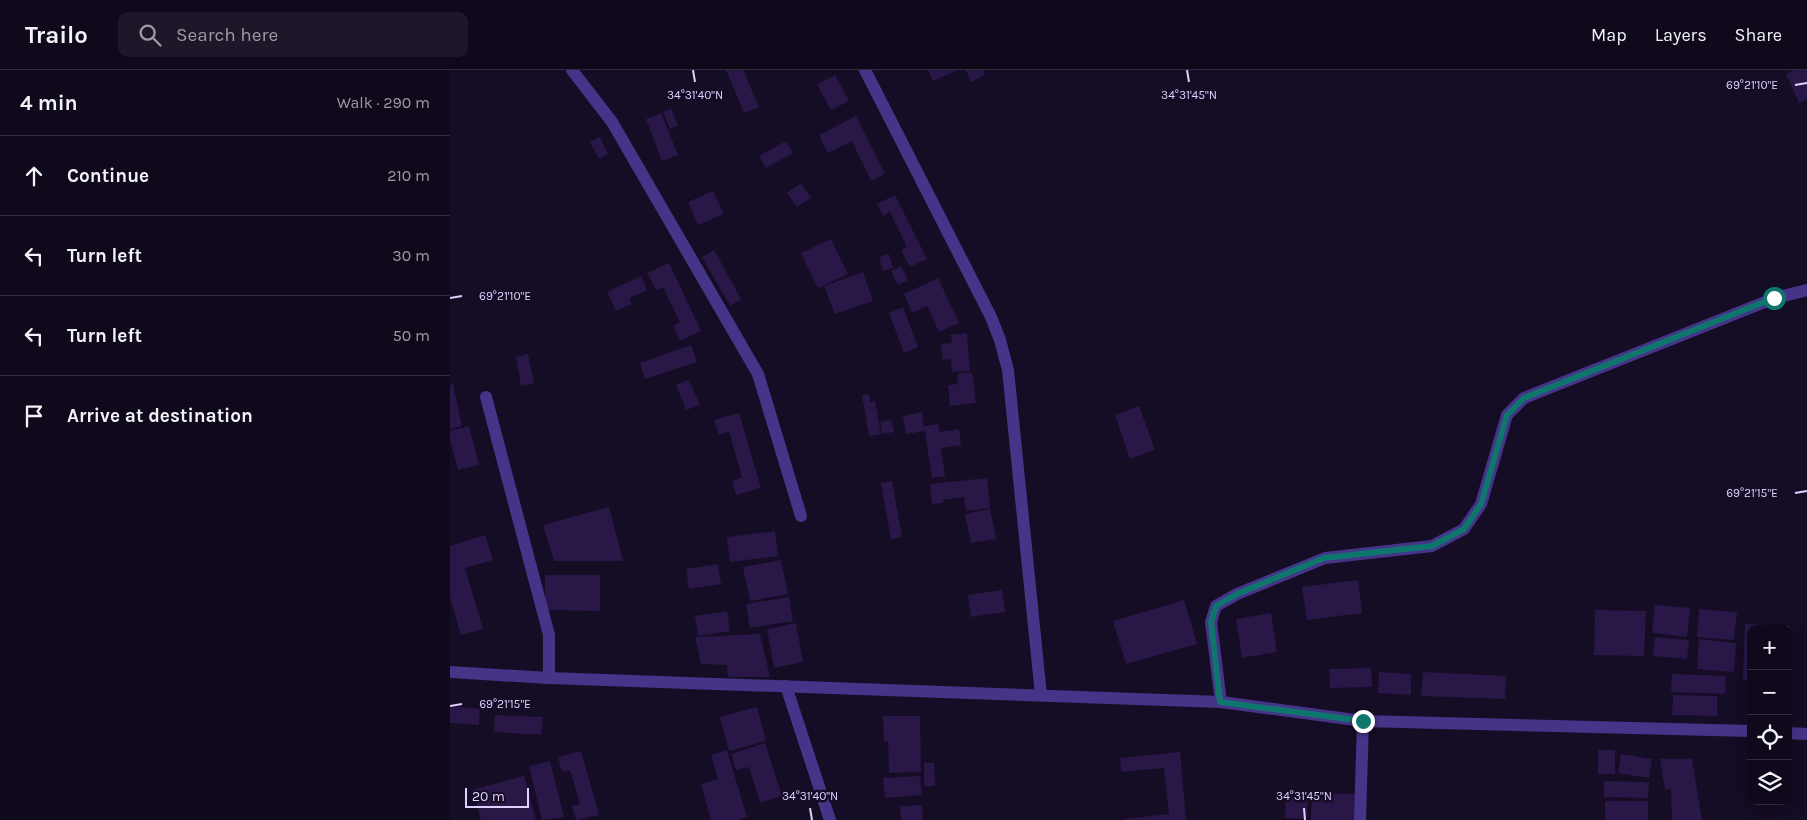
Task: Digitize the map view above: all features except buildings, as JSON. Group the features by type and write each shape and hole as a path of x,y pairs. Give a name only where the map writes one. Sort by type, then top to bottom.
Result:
{"street":[{"path":"572,70 612,122 758,374 801,516"},
{"path":"866,70 991,317 1000,340 1008,370 1041,695"},
{"path":"1220,702 1211,622 1216,606 1237,594 1324,558 1432,546 1464,529 1481,504 1507,415 1524,398 1774,298 1807,290"},
{"path":"486,397 549,635 548,678"},
{"path":"450,672 548,678 1220,702 1363,721 1747,732"},
{"path":"786,686 830,820"},
{"path":"1360,820 1363,721"},
{"path":"1792,733 1807,734"}],"route":[{"path":"1363,721 1220,702 1211,622 1216,606 1237,594 1324,558 1432,546 1464,529 1481,504 1507,415 1524,398 1774,298"}]}
